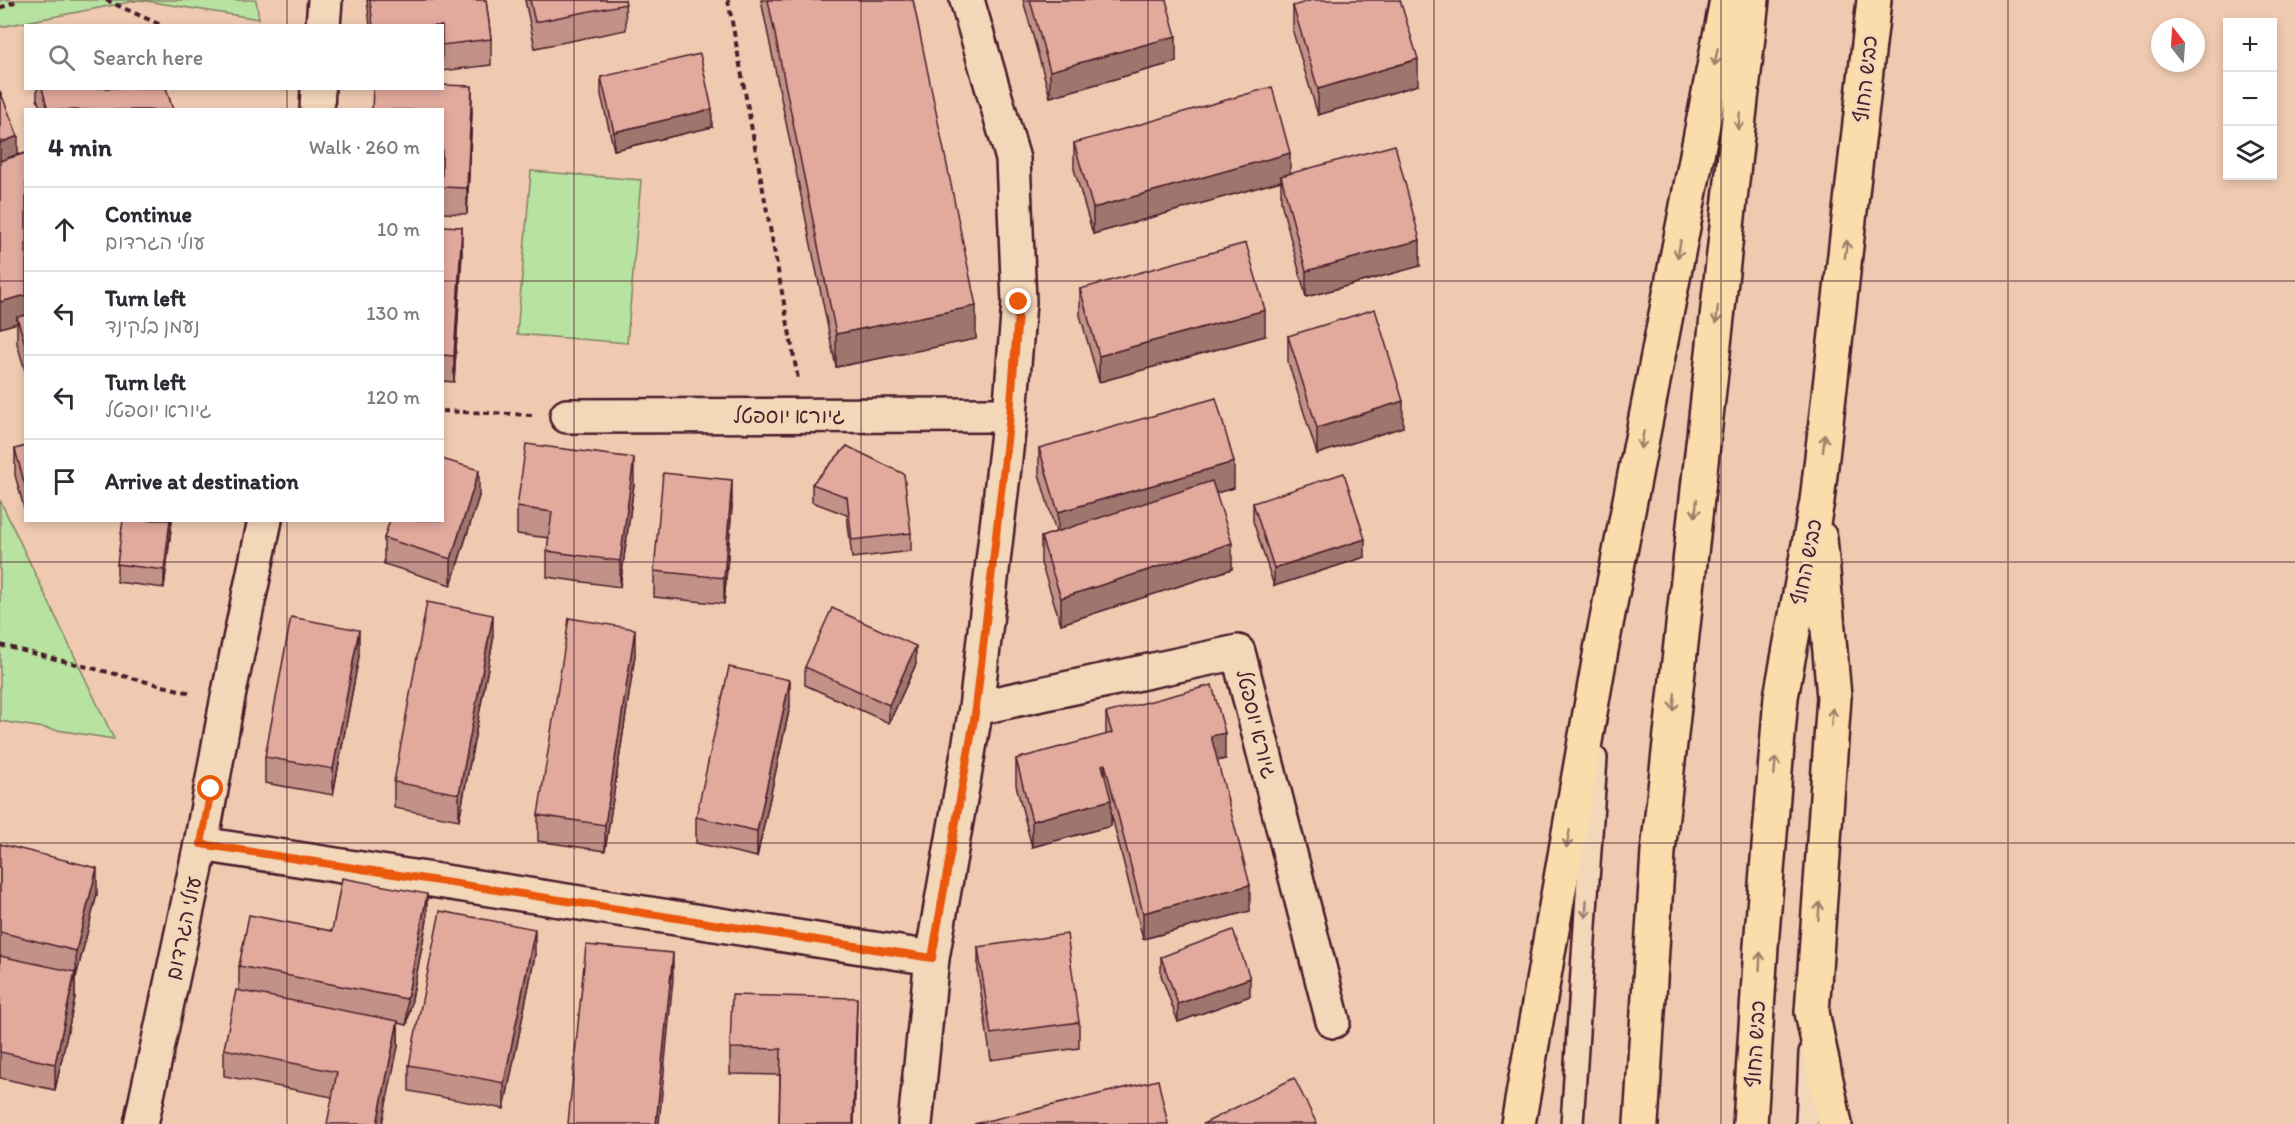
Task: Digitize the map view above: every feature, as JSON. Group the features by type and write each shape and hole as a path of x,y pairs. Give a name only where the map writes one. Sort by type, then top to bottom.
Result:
{"highway":[{"path":"1518,1124 1603,641 1727,0"},
{"path":"1641,1124 1658,852 1752,0"},
{"name":"כביש החוף","path":"1750,1124 1780,697 1817,501 1874,0"},
{"path":"1817,501 1834,697 1812,1012 1835,1124"}],"street":[{"path":"323,24 325,0"},
{"path":"915,1124 932,958 976,708 1010,415 1019,302 1013,159 967,0"},
{"path":"317,108 318,90"},
{"name":"גיורא יוספטל","path":"567,416 1010,415"},
{"name":"עולי הגרדום","path":"141,1124 201,844 227,702 265,522"},
{"name":"גיורא יוספטל","path":"976,708 1238,652 1333,1021"},
{"path":"201,844 932,958"}],"lane":[{"path":"1572,1124 1603,641"},
{"path":"1807,1124 1812,1012"}],"path":[{"path":"0,8 19,0"},
{"path":"106,0 159,24"},
{"path":"728,0 804,415"},
{"path":"444,411 567,416"},
{"path":"0,645 227,702"}],"green space":[{"path":"0,0 140,0 0,27"},
{"path":"140,0 256,0 259,19"},
{"path":"531,171 641,180 627,343 517,334"},
{"path":"0,500 114,739 0,721"}],"building":[{"path":"370,0 486,0 491,39 444,45 444,24 373,24"},
{"path":"530,0 625,0 626,4 535,22"},
{"path":"768,0 913,0 976,306 836,334"},
{"path":"1030,0 1166,0 1176,36 1050,71"},
{"path":"1312,0 1400,0 1418,59 1318,89 1293,6"},
{"path":"700,54 712,109 614,132 601,77"},
{"path":"444,85 472,86 467,188 444,187 444,108 372,108 373,90 444,90"},
{"path":"1272,87 1290,153 1093,208 1074,143"},
{"path":"43,90 167,90 172,108 47,108"},
{"path":"0,91 18,136 0,143"},
{"path":"1395,145 1420,240 1306,271 1281,176"},
{"path":"24,154 24,296 0,302 0,161"},
{"path":"444,226 462,227 454,356 444,355"},
{"path":"1246,243 1265,310 1099,356 1080,289"},
{"path":"1375,309 1403,401 1317,428 1288,336"},
{"path":"24,315 24,341 17,317"},
{"path":"1216,398 1234,462 1058,512 1039,448"},
{"path":"526,444 634,458 620,561 547,551 552,512 517,507"},
{"path":"847,446 904,474 911,533 852,540 847,497 812,484"},
{"path":"24,447 24,482 15,449"},
{"path":"444,460 479,470 451,559 384,538 389,522 444,522"},
{"path":"663,473 732,480 724,578 654,571"},
{"path":"1344,473 1365,539 1274,568 1253,503"},
{"path":"1212,481 1232,543 1061,598 1041,537"},
{"path":"123,522 170,522 164,570 117,564"},
{"path":"427,602 493,615 459,794 394,782"},
{"path":"832,608 916,646 889,705 805,667"},
{"path":"291,617 359,630 333,769 265,757"},
{"path":"569,618 635,629 605,825 538,815"},
{"path":"729,667 790,680 757,831 696,817"},
{"path":"1212,685 1225,733 1211,736 1250,885 1143,913 1105,764 1102,765 1111,800 1032,821 1016,759 1112,733 1106,713"},
{"path":"0,844 97,868 76,951 0,932"},
{"path":"342,878 427,894 407,999 239,966 249,915 332,931"},
{"path":"440,911 535,929 504,1083 409,1065"},
{"path":"1233,930 1250,978 1178,1004 1161,957"},
{"path":"1067,934 1079,1022 991,1034 978,947"},
{"path":"586,945 673,953 656,1124 568,1124"},
{"path":"0,956 75,972 55,1064 0,1052"},
{"path":"236,990 398,1021 377,1124 327,1124 337,1072 224,1049"},
{"path":"732,995 857,998 853,1124 779,1124 781,1049 730,1048"},
{"path":"1294,1078 1317,1124 1203,1124"},
{"path":"1158,1080 1168,1124 974,1124"}],"route":[{"path":"211,789 201,844 932,958 976,708 1010,415 1019,302"}]}
